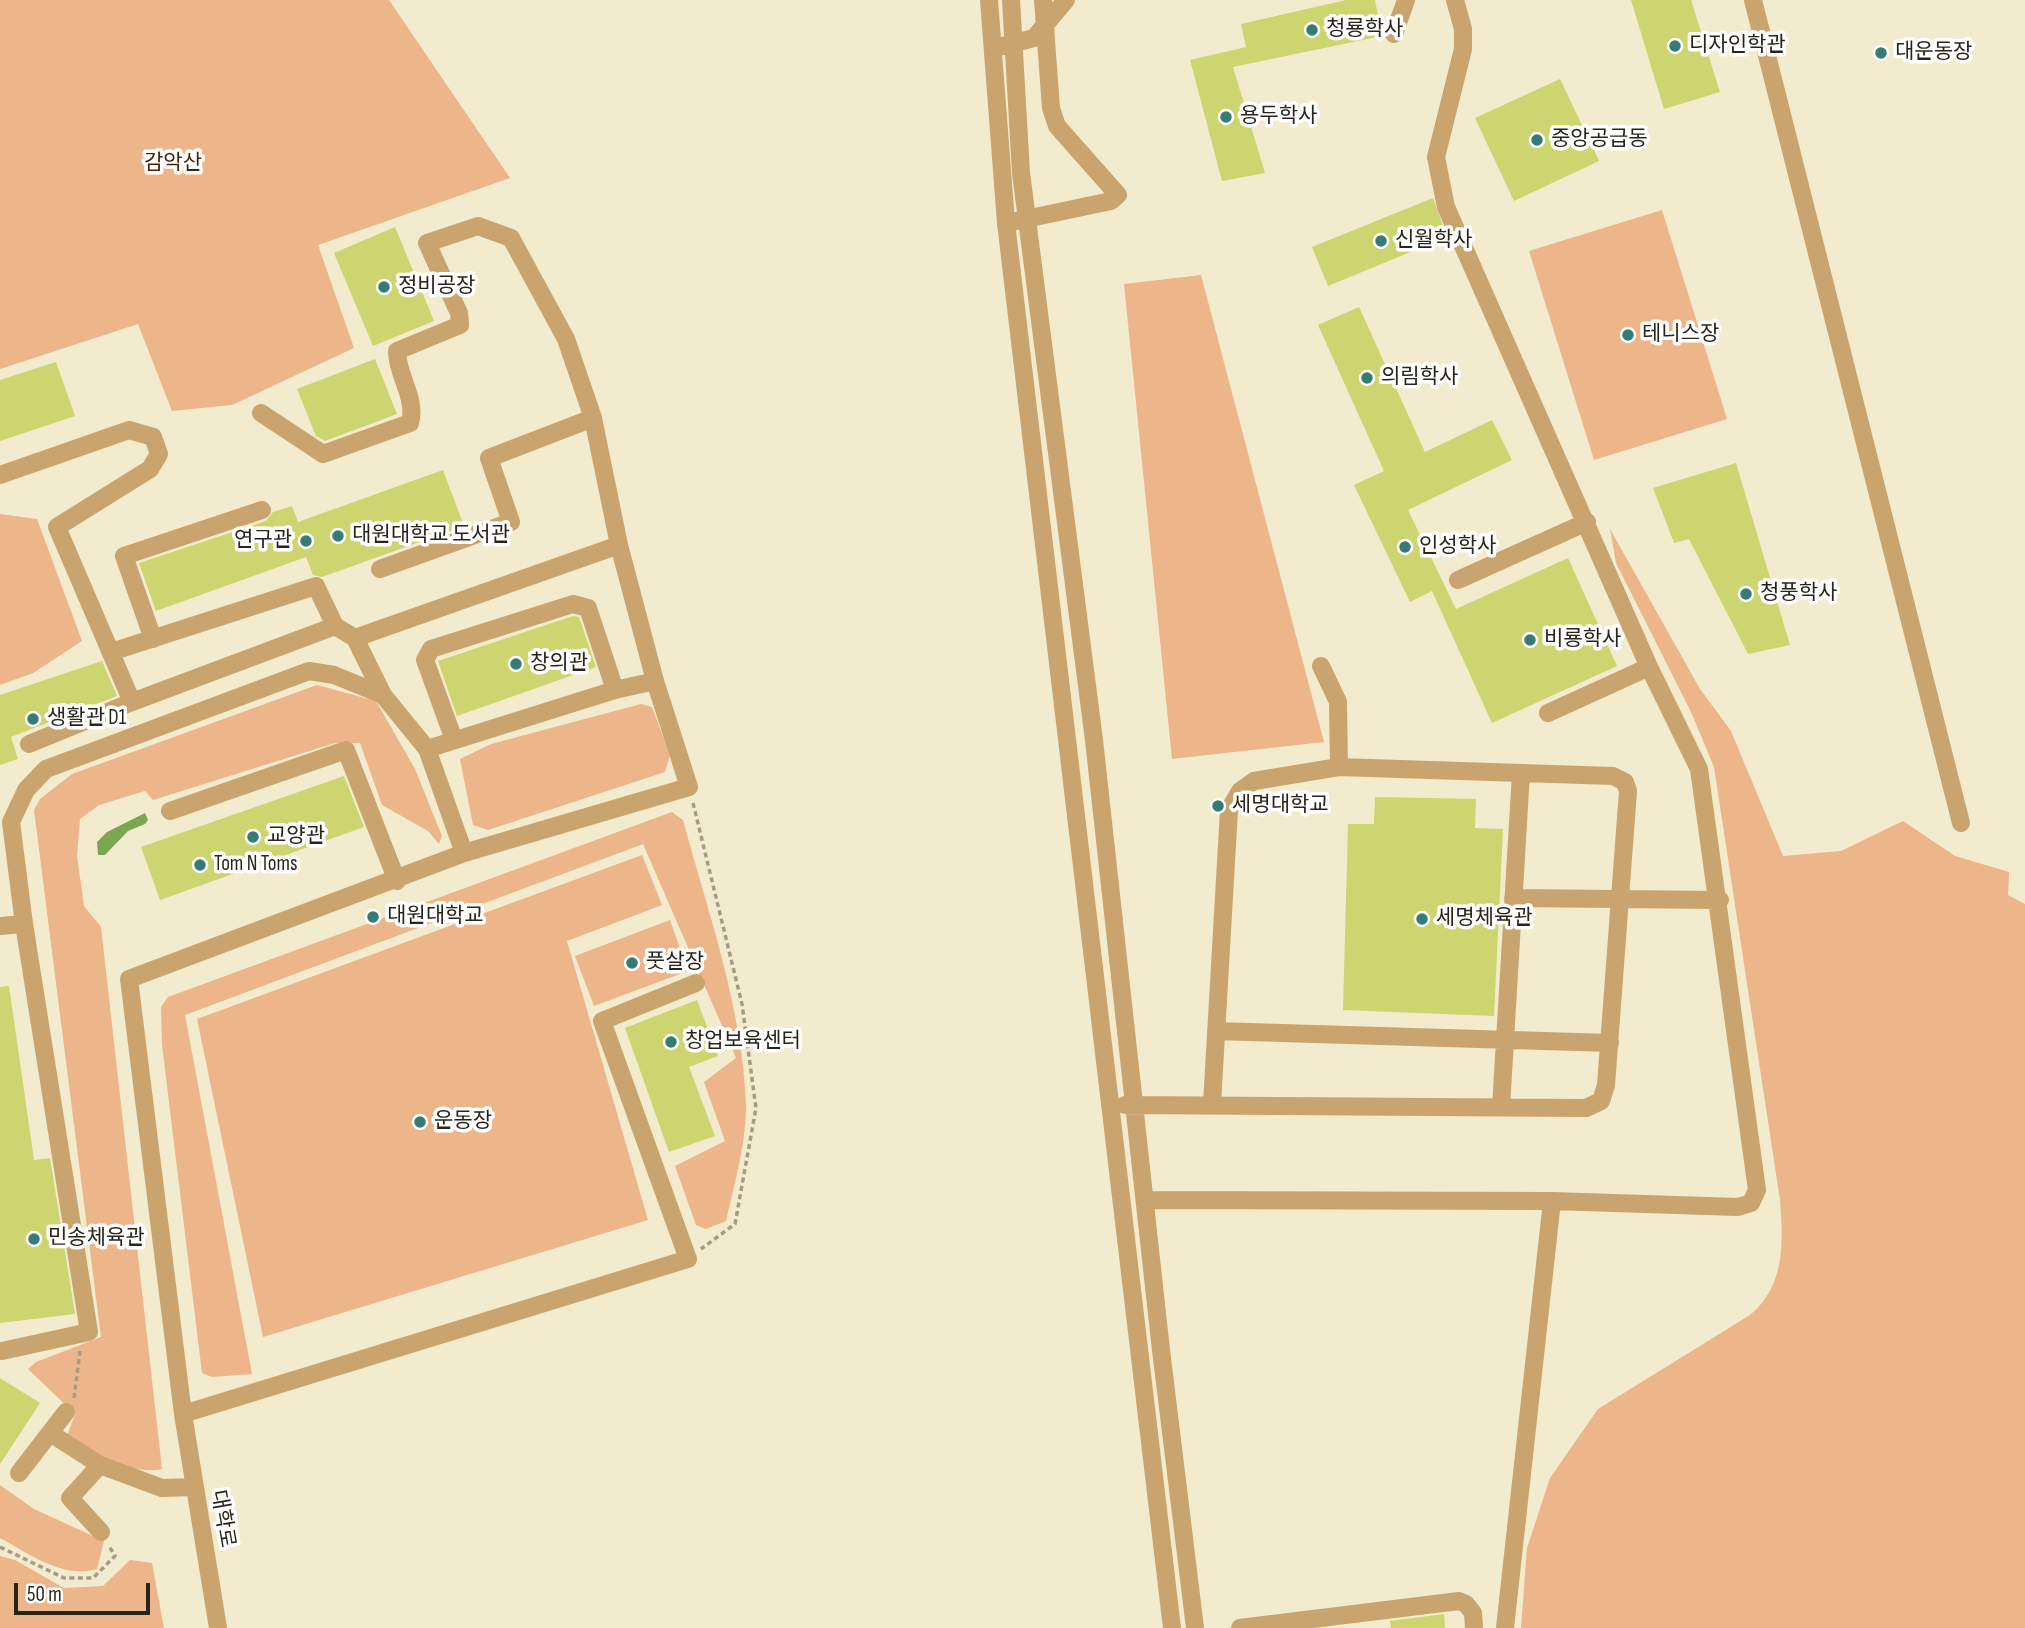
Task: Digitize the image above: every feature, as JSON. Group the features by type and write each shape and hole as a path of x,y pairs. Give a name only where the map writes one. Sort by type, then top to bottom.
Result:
{"street":[{"path":"989,0 1006,223 1172,1628"},
{"path":"1011,0 1027,218 1083,654 1195,1628"},
{"path":"1006,223 1111,201 1118,195 1057,126 1051,108 1043,0"},
{"path":"993,48 1034,38 1066,0"},
{"path":"1394,34 1406,0"},
{"path":"1145,1200 1552,1201 1738,1207 1751,1203 1757,1190 1720,900 1699,769 1649,667 1446,207 1438,178 1436,157 1463,49 1463,29 1455,0"},
{"path":"1753,0 1961,823"},
{"path":"170,811 346,750 397,881 464,853 689,787 655,681 619,545 593,418 566,339 511,238 478,226 427,243 459,313 460,325 397,351 397,364 414,409 410,423 323,454 261,413"},
{"path":"380,569 511,522 489,458 593,418"},
{"path":"0,475 129,430 153,438 159,454 150,469 57,527 132,702"},
{"path":"153,639 124,556 262,510"},
{"path":"1458,580 1587,522"},
{"path":"355,638 619,545"},
{"path":"111,652 316,586 335,626 355,638 383,695 427,749 464,853"},
{"path":"454,740 425,660 431,649 573,604 588,608 615,690"},
{"path":"29,744 132,702 335,626"},
{"path":"1058,656 1083,654"},
{"path":"1321,666 1338,702 1339,767"},
{"path":"1548,713 1649,667"},
{"path":"2,1350 89,1332 24,924 11,822 26,790 46,769 309,670 334,675 383,695"},
{"path":"427,749 615,690 655,681"},
{"path":"1111,1105 1586,1108 1601,1101 1606,1085 1622,899 1628,791 1625,782 1613,776 1339,767 1254,781 1240,791 1229,810 1212,1104"},
{"path":"1501,1107 1521,773"},
{"name":"대학로","path":"218,1628 183,1414 130,979 397,881"},
{"path":"1514,898 1720,900"},
{"path":"0,926 24,924"},
{"path":"183,1414 688,1259 602,1021 696,983"},
{"path":"1216,1031 1610,1043"},
{"path":"1505,1628 1552,1201"},
{"path":"1138,1350 1161,1350"},
{"path":"19,1474 66,1412"},
{"path":"50,1433 100,1465 162,1488 194,1487"},
{"path":"100,1465 70,1498 101,1532"},
{"path":"1240,1628 1244,1625 1458,1601 1466,1604 1473,1613 1474,1628"}],"path":[{"path":"688,1259 735,1224 756,1108 742,1004 689,787"},
{"path":"78,1384 80,1348"},
{"path":"0,1547 64,1578 93,1578 115,1556 101,1532"}],"green space":[{"name":"감악산","path":"0,0 389,0 510,178 318,245 354,348 232,405 172,411 138,324 0,369"},
{"name":"테니스장","path":"1662,210 1727,419 1594,460 1529,251"},
{"path":"1201,275 1324,742 1172,759 1124,284"},
{"path":"0,514 37,519 82,641 33,673 0,685"},
{"path":"1610,529 1700,689 1731,731 1783,856 1841,851 1903,821 1955,856 2009,872 2008,895 2025,904 2025,1628 1521,1628 1527,1548 1550,1478 1598,1409 1750,1315 1770,1290 1780,1262 1780,1200 1714,767 1691,712 1616,563"},
{"path":"317,685 376,701 415,769 442,836 439,844 428,831 382,805 360,743 335,743 153,800 145,791 99,805 80,819 77,856 84,906 101,927 162,1469 137,1469 112,1461 67,1436 75,1414 28,1369 36,1362 101,1337 34,810 40,799 72,774"},
{"path":"641,704 652,707 670,755 665,772 488,830 473,825 460,759 491,744"},
{"path":"672,812 683,820 713,926 731,997 743,1070 746,1106 744,1135 726,1221 706,1229 696,1225 675,1166 725,1141 704,1082 736,1058 643,844 185,1015 252,1374 212,1377 202,1373 162,1045 161,1007 168,997"},
{"name":"운동장","path":"642,855 662,905 567,941 648,1220 263,1337 197,1019"},
{"name":"풋살장","path":"670,920 688,971 594,1006 575,956"},
{"path":"0,1485 34,1509 104,1541 97,1569 71,1571 59,1568 0,1538"},
{"path":"0,1556 15,1560 64,1588 103,1586 130,1560 152,1563 164,1628 0,1628"}],"shaded area":[{"path":"145,813 148,820 145,824 128,831 105,855 98,855 97,842 107,832"}],"building":[{"path":"1346,0 1375,0 1382,36 1233,67 1265,173 1222,181 1190,60 1246,47 1241,24"},
{"name":"디자인학관","path":"1631,0 1691,0 1720,92 1664,109"},
{"name":"중앙공급동","path":"1560,79 1599,161 1514,201 1475,118"},
{"name":"신월학사","path":"1433,198 1447,237 1328,286 1312,247"},
{"name":"정비공장","path":"395,227 434,321 373,346 334,253"},
{"path":"1359,307 1425,452 1492,420 1512,460 1408,510 1456,609 1568,558 1617,666 1492,723 1432,591 1410,602 1354,485 1384,471 1318,325"},
{"path":"375,359 397,414 325,441 316,436 297,389"},
{"path":"56,362 75,416 0,441 0,380"},
{"name":"청풍학사","path":"1736,463 1790,645 1748,654 1689,539 1674,543 1653,488"},
{"name":"연구관","path":"443,470 464,526 322,577 313,575 306,557 156,611 139,563 266,521 273,512 292,506 298,522"},
{"name":"창의관","path":"573,616 579,617 596,667 457,716 438,661"},
{"name":"생활관 D1","path":"102,661 117,696 11,737 18,759 0,765 0,695"},
{"name":"교양관","path":"344,776 364,827 160,900 141,847"},
{"name":"세명체육관","path":"1375,797 1476,799 1475,828 1503,829 1494,1016 1343,1010 1348,824 1374,824"},
{"name":"민송체육관","path":"9,986 34,1160 50,1158 75,1314 0,1323 0,987"},
{"path":"697,1000 718,1056 689,1067 715,1136 669,1152 625,1028"},
{"path":"0,1378 40,1403 0,1464"},
{"path":"1444,1614 1445,1628 1391,1628 1390,1621"}],"place":[{"name":"청룡학사","path":"1312,30"},
{"name":"디자인학관","path":"1675,46"},
{"name":"대운동장","path":"1881,53"},
{"name":"용두학사","path":"1226,117"},
{"name":"중앙공급동","path":"1537,140"},
{"name":"신월학사","path":"1381,241"},
{"name":"정비공장","path":"384,287"},
{"name":"테니스장","path":"1628,335"},
{"name":"의림학사","path":"1367,378"},
{"name":"대원대학교 도서관","path":"338,536"},
{"name":"연구관","path":"306,541"},
{"name":"인성학사","path":"1405,547"},
{"name":"청풍학사","path":"1746,594"},
{"name":"비룡학사","path":"1530,640"},
{"name":"창의관","path":"516,664"},
{"name":"생활관 D1","path":"33,719"},
{"name":"세명대학교","path":"1218,806"},
{"name":"교양관","path":"253,837"},
{"name":"Tom N Toms","path":"200,865"},
{"name":"대원대학교","path":"373,917"},
{"name":"세명체육관","path":"1422,919"},
{"name":"풋살장","path":"632,963"},
{"name":"창업보육센터","path":"671,1042"},
{"name":"운동장","path":"420,1122"},
{"name":"민송체육관","path":"34,1239"}]}
